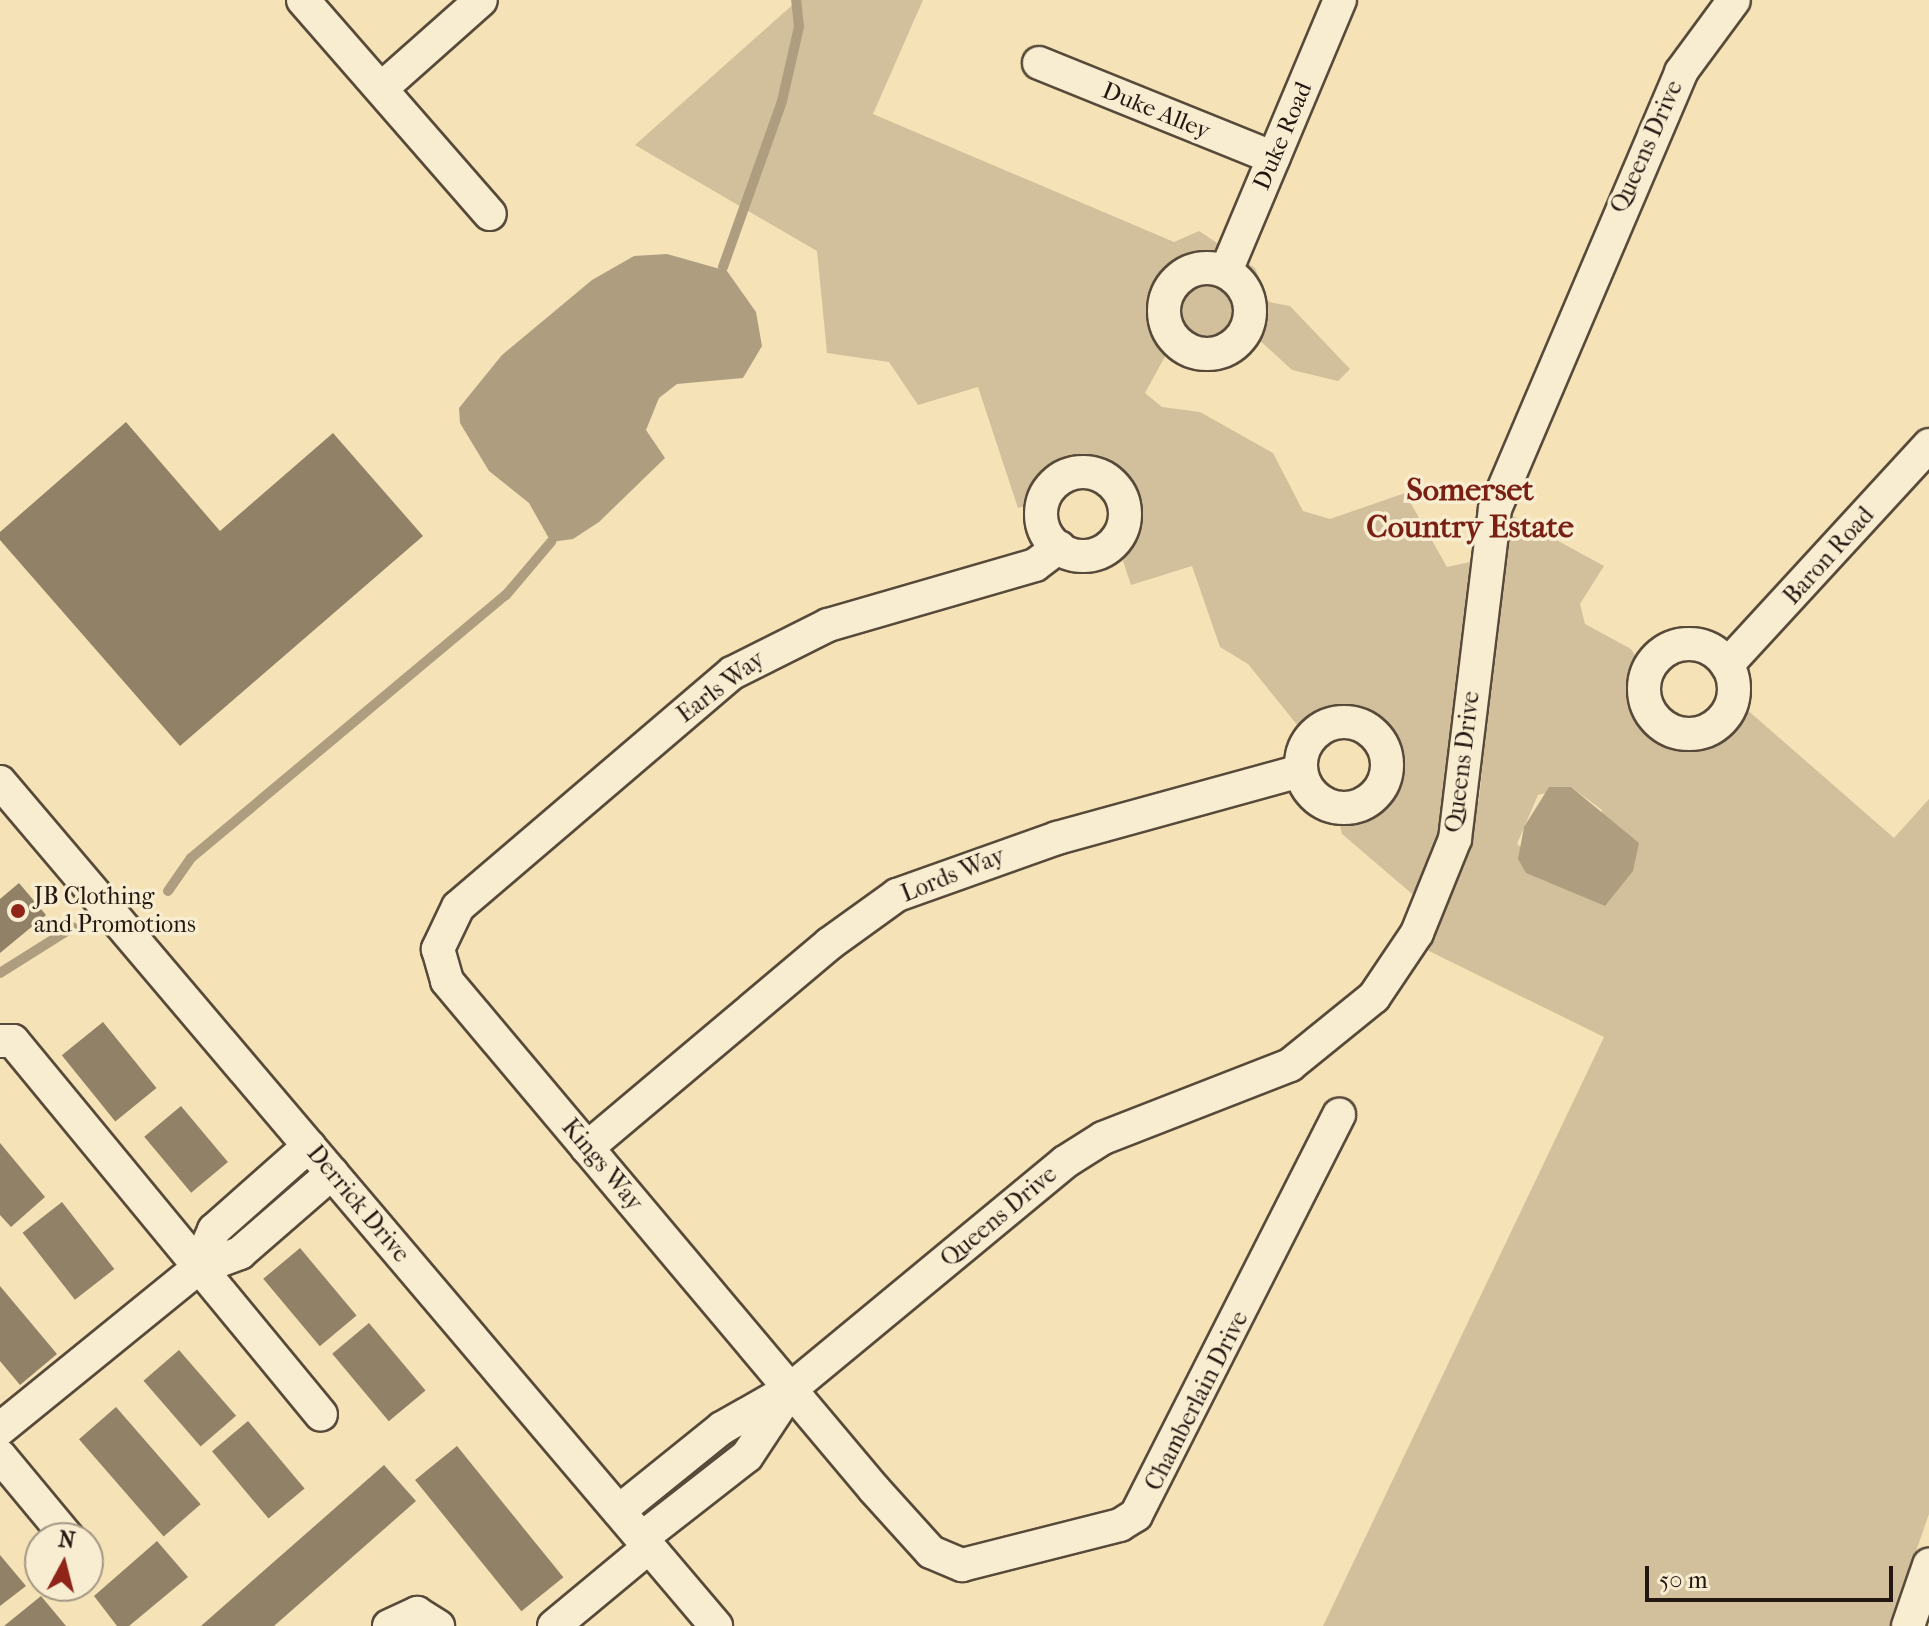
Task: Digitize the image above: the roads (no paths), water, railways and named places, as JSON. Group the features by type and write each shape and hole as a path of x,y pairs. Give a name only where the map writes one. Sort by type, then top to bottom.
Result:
{"street":[{"path":"303,0 490,214"},
{"path":"382,88 481,0"},
{"name":"Duke Road","path":"1226,271 1340,0"},
{"name":"Queens Drive","path":"619,1511 722,1428 792,1388 1065,1162 1103,1138 1290,1065 1374,997 1417,933 1455,839 1495,509 1681,72 1734,0"},
{"name":"Duke Alley","path":"1039,63 1274,158"},
{"name":"Baron Road","path":"1727,665 1929,445"},
{"name":"Earls Way","path":"444,930 473,891 732,673 828,625 1035,565 1059,547"},
{"name":"Lords Way","path":"587,1148 829,944 897,895 1057,838 1300,771"},
{"name":"Derrick Drive","path":"0,782 716,1626"},
{"name":"Kings Way","path":"444,930 438,949 447,981 792,1388"},
{"path":"0,1041 13,1041 197,1269 321,1415"},
{"name":"Chamberlain Drive","path":"792,1388 921,1542 948,1561 980,1563 1120,1525 1151,1495 1339,1114"},
{"path":"197,1269 214,1230 309,1146"},
{"path":"0,1429 197,1269 240,1253 332,1173"},
{"name":"Queens Drive","path":"554,1626 645,1542 747,1456 792,1388"},
{"path":"0,1456 55,1522"},
{"path":"1908,1626 1929,1565"},
{"path":"389,1626 417,1613 438,1626"}],"waterway":[{"path":"723,267 782,101 799,27 796,0"},
{"path":"168,891 191,858 506,595 551,542"},
{"path":"0,973 73,927"}],"place":[{"name":"JB Clothing and Promotions","path":"18,911"}],"district":[{"name":"Somerset Country Estate","path":"1470,510"}]}
